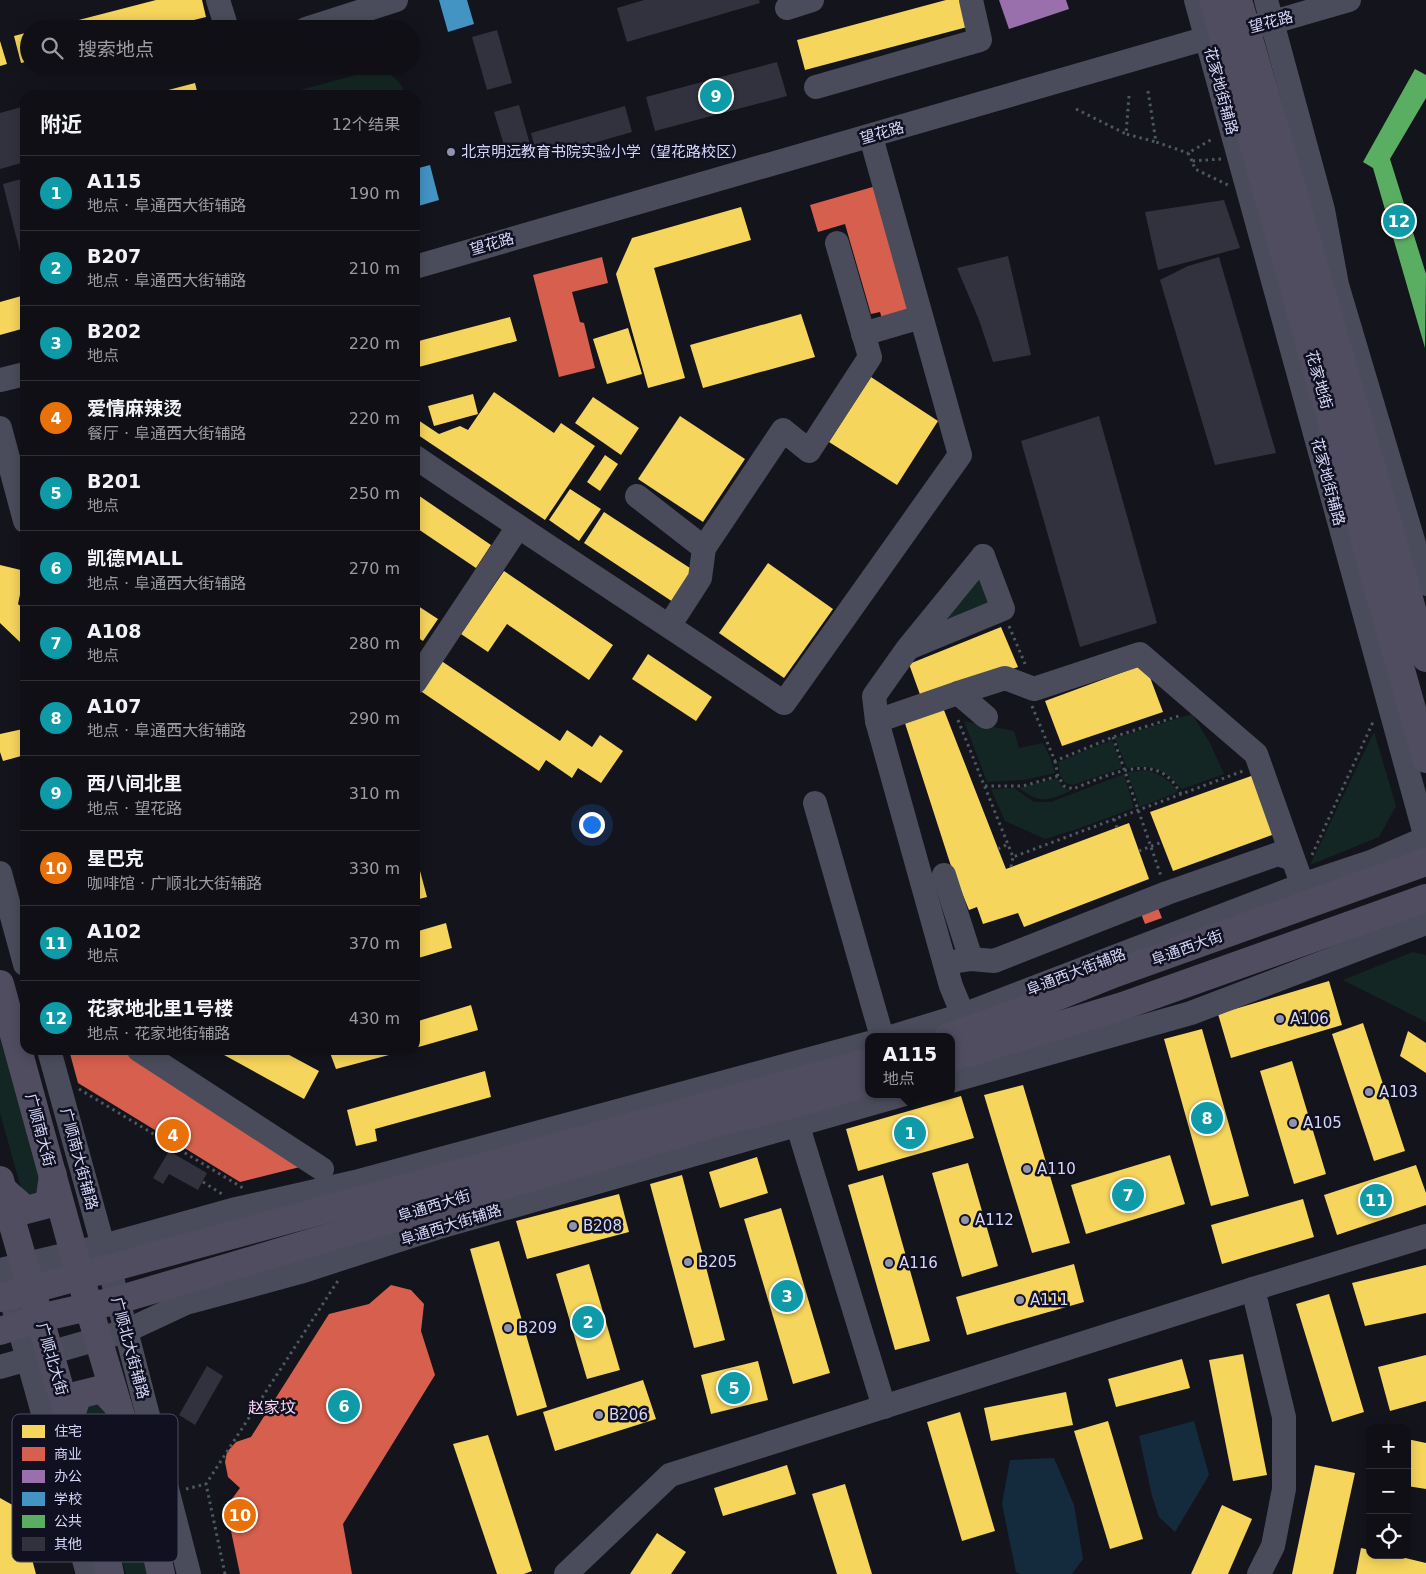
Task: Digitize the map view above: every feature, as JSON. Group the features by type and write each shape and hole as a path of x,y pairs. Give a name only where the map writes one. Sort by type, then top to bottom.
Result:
{"main road":[{"name":"花家地街","path":"1213,0 1408,526 1426,658"},
{"name":"花家地街","path":"1238,0 1225,34 1426,759"},
{"name":"阜通西大街","path":"956,1026 1014,1014 1305,894 1426,862"},
{"path":"955,1057 1123,1006 1426,898"},
{"name":"广顺南大街","path":"0,984 78,1264 88,1308"},
{"name":"阜通西大街","path":"10,1278 106,1257 865,1063"},
{"name":"阜通西大街","path":"20,1325 118,1300 718,1122 794,1115 865,1084"},
{"path":"1,1184 26,1210 49,1204 53,1175"},
{"path":"1,1184 10,1278"},
{"name":"广顺北大街","path":"10,1278 20,1325 39,1356 67,1414"},
{"path":"88,1308 120,1414"},
{"path":"72,1414 78,1395 102,1389 118,1406"}],"street":[{"path":"218,0 224,20"},
{"path":"334,20 396,0"},
{"path":"787,8 812,0"},
{"path":"816,87 980,40 971,0"},
{"name":"花家地街辅路","path":"1196,0 1225,34 1426,838"},
{"path":"1266,0 1323,210 1337,285 1426,584"},
{"name":"望花路","path":"420,266 1349,0"},
{"path":"420,460 784,703 960,455 870,137"},
{"path":"669,626 700,578 704,548 783,430 809,452 870,357 837,244"},
{"path":"863,334 921,316"},
{"path":"0,380 20,375"},
{"path":"0,428 20,502"},
{"path":"637,496 704,548"},
{"path":"420,674 518,527"},
{"path":"908,648 1003,609 983,556 908,648 874,696 971,958"},
{"path":"883,719 1005,678 1029,687 1140,654 1256,754 1250,769 1302,857 1305,894 1426,838"},
{"path":"953,694 986,716"},
{"path":"883,719 946,963 956,1026 915,1033"},
{"path":"815,803 881,1033"},
{"path":"946,963 971,958 994,961 1167,893 1278,854 1302,857"},
{"path":"0,873 20,944"},
{"path":"955,1080 1191,1014 1426,922"},
{"path":"106,1257 232,1210 364,1180 865,1044"},
{"name":"广顺南大街辅路","path":"50,1055 106,1257"},
{"path":"147,1055 322,1169"},
{"name":"阜通西大街辅路","path":"0,1368 126,1331 186,1303 300,1272 794,1115 884,1098"},
{"path":"794,1115 884,1407"},
{"path":"566,1574 670,1476 1252,1288 1426,1236"},
{"name":"广顺北大街辅路","path":"106,1257 148,1414"},
{"path":"1252,1288 1284,1417 1284,1488 1274,1546 1259,1574"},
{"path":"39,1356 52,1414"},
{"name":"广顺北大街辅路","path":"178,1532 189,1574"}],"path":[{"path":"1148,91 1156,142"},
{"path":"1126,134 1129,96"},
{"path":"1076,109 1126,134 1188,153 1195,169 1235,189"},
{"path":"1188,153 1220,134"},
{"path":"1192,162 1227,158"},
{"path":"1003,609 1055,760 1058,776 1064,786 1073,789 1126,770 1139,768 1161,772 1170,778 1181,794"},
{"path":"953,694 985,786 1013,857 1010,867"},
{"path":"1055,760 1113,737 1204,708"},
{"path":"1302,857 1377,715"},
{"path":"1113,737 1167,893"},
{"path":"1234,782 1250,769"},
{"path":"1013,857 1250,769"},
{"path":"985,786 1023,786 1058,776"},
{"path":"1169,798 1171,804"},
{"path":"1114,819 1117,828"},
{"path":"1139,851 1162,842"},
{"path":"998,849 1008,844"},
{"path":"73,1085 246,1190"},
{"path":"203,1182 225,1196"},
{"path":"186,1489 206,1484 344,1272"},
{"path":"206,1484 225,1574"}],"green space":[{"path":"356,75 389,75 398,81 404,90 300,90"},
{"path":"981,565 997,606 923,638"},
{"path":"1192,714 1211,745 1224,774 1182,789 1158,770 1144,767 1127,768 1115,738"},
{"path":"964,721 1014,731 1019,748 1043,743 1055,773 1024,780 987,782"},
{"path":"1374,732 1396,806 1379,837 1310,865"},
{"path":"1112,740 1122,768 1073,785 1065,783 1060,774 1058,762"},
{"path":"1146,770 1164,778 1178,792 1140,807 1127,772"},
{"path":"1124,774 1134,808 1045,839 1005,821 991,789 1014,788 1034,802 1051,802"},
{"path":"1057,778 1062,787 1071,791 1049,799 1039,799 1019,788"},
{"path":"1413,952 1426,955 1426,1022 1343,980"},
{"path":"0,1028 45,1188 41,1197 23,1195 0,1113"},
{"path":"105,1402 108,1414 82,1414 80,1408"},
{"path":"123,1562 148,1562 151,1574 126,1574"}],"water":[{"path":"1194,1421 1209,1475 1175,1532 1159,1517 1152,1496 1139,1436"},
{"path":"1054,1458 1074,1505 1083,1559 1072,1574 1020,1574 1016,1572 1002,1504 1010,1460"}],"building: 住宅":[{"path":"156,0 202,0 206,17 194,20 79,20"},
{"path":"946,0 964,0 971,26 805,70 797,40"},
{"path":"20,34 20,59 14,36"},
{"path":"0,41 7,64 0,66"},
{"path":"195,83 197,90 168,90"},
{"path":"741,207 751,240 654,268 685,378 648,388 616,274 632,238"},
{"path":"20,296 20,329 0,335 0,302"},
{"path":"801,314 815,357 703,388 690,345"},
{"path":"510,317 517,341 420,367 420,341"},
{"path":"628,328 642,374 607,384 593,339"},
{"path":"871,377 938,421 897,485 829,442"},
{"path":"494,392 554,433 561,423 595,446 545,520 420,436 420,421 439,434 460,426 468,430"},
{"path":"473,394 478,414 434,426 428,406"},
{"path":"593,397 639,428 621,455 575,423"},
{"path":"680,416 745,459 703,522 638,479"},
{"path":"605,455 618,464 600,491 587,482"},
{"path":"570,489 601,509 579,541 549,520"},
{"path":"420,496 491,545 476,568 420,530"},
{"path":"604,512 693,570 673,602 584,543"},
{"path":"768,563 833,609 784,678 719,633"},
{"path":"0,565 20,570 18,604 20,606 20,642 0,623"},
{"path":"504,571 613,645 589,680 507,624 488,652 461,634"},
{"path":"420,607 438,619 423,641 420,639"},
{"path":"1001,627 1018,667 922,700 909,664"},
{"path":"648,654 712,697 696,721 632,679"},
{"path":"440,660 560,741 567,730 592,747 600,735 623,751 601,783 578,768 572,778 546,760 539,771 420,691"},
{"path":"1145,664 1163,712 1062,746 1045,701"},
{"path":"942,705 1006,869 1129,823 1149,879 1024,927 1018,913 983,924 977,907 969,910 950,863 903,717"},
{"path":"20,730 20,756 3,761 0,752 0,734"},
{"path":"1254,775 1275,834 1173,871 1150,812"},
{"path":"420,871 427,897 420,899"},
{"path":"446,923 452,948 420,958 420,931"},
{"name":"A106","path":"1329,981 1342,1025 1231,1058 1218,1014"},
{"path":"471,1005 478,1030 420,1047 420,1020"},
{"name":"A103","path":"1363,1023 1405,1151 1374,1161 1332,1034"},
{"path":"1202,1029 1249,1196 1211,1206 1164,1039"},
{"path":"1408,1031 1426,1043 1426,1073 1400,1056"},
{"path":"224,1055 289,1055 319,1071 304,1099"},
{"path":"331,1055 389,1055 336,1069"},
{"name":"A105","path":"1292,1061 1326,1174 1294,1184 1260,1071"},
{"path":"485,1071 491,1097 375,1129 377,1141 356,1146 347,1110"},
{"name":"A110","path":"1023,1085 1070,1243 1032,1253 984,1095"},
{"path":"961,1096 974,1138 858,1171 846,1129"},
{"path":"1170,1155 1185,1204 1086,1234 1071,1185"},
{"path":"757,1157 768,1193 720,1208 709,1172"},
{"name":"A112","path":"968,1163 998,1266 962,1277 932,1173"},
{"path":"1416,1165 1426,1193 1426,1205 1337,1235 1324,1195"},
{"name":"B205","path":"682,1175 725,1340 694,1348 650,1184"},
{"name":"A116","path":"883,1175 930,1341 895,1350 848,1185"},
{"name":"B208","path":"619,1194 629,1232 527,1259 516,1221"},
{"path":"1303,1199 1314,1237 1222,1264 1211,1225"},
{"path":"781,1208 830,1373 793,1384 744,1219"},
{"name":"B209","path":"499,1241 547,1407 517,1416 470,1249"},
{"path":"589,1264 620,1370 587,1379 556,1274"},
{"name":"A111","path":"1074,1264 1084,1302 967,1335 956,1297"},
{"path":"1426,1265 1426,1313 1365,1326 1352,1283"},
{"path":"1329,1294 1364,1412 1332,1422 1296,1304"},
{"path":"1243,1354 1267,1475 1233,1481 1209,1360"},
{"path":"1426,1355 1426,1401 1390,1411 1378,1367"},
{"path":"1182,1359 1190,1388 1116,1407 1108,1379"},
{"path":"758,1361 768,1400 711,1414 701,1375"},
{"name":"B206","path":"643,1380 656,1419 555,1451 543,1412"},
{"path":"1066,1392 1073,1425 991,1441 984,1408"},
{"path":"960,1412 995,1531 962,1541 927,1422"},
{"path":"1108,1421 1143,1539 1110,1549 1074,1431"},
{"path":"488,1435 532,1571 524,1574 497,1574 453,1444"},
{"path":"1411,1440 1426,1443 1426,1489 1411,1487"},
{"path":"787,1465 796,1494 723,1516 714,1488"},
{"path":"1315,1465 1355,1473 1333,1574 1292,1574"},
{"path":"845,1484 872,1574 837,1574 812,1494"},
{"path":"0,1498 12,1505 12,1562 33,1562 36,1574 0,1574"},
{"path":"1222,1505 1252,1519 1228,1574 1191,1574"},
{"path":"657,1533 686,1552 671,1574 630,1574"},
{"path":"1361,1548 1366,1549 1366,1559 1410,1559 1426,1563 1426,1574 1356,1574"}],"building: 商业":[{"path":"876,186 912,314 883,322 880,312 871,314 845,224 818,232 810,205"},
{"path":"602,257 608,283 572,292 580,322 584,323 595,368 559,377 533,275"},
{"path":"1156,903 1162,918 1145,924 1140,911"},
{"path":"70,1055 138,1055 308,1165 240,1182 78,1083"},
{"path":"391,1285 411,1290 424,1304 421,1331 435,1375 343,1524 352,1574 240,1574 226,1507 240,1488 228,1477 225,1462 227,1452 236,1442 251,1437 329,1314 369,1304"}],"building: 办公":[{"path":"999,0 1066,0 1069,9 1009,29"}],"building: 学校":[{"path":"439,0 467,0 474,24 448,32"},
{"path":"430,165 439,200 420,206 420,168"}],"building: 公共":[{"path":"1415,69 1426,75 1426,98 1390,159 1426,274 1425,348 1373,168 1363,162"}],"building: 其他":[{"path":"644,0 759,0 760,3 627,42 617,8"},
{"path":"497,30 512,83 487,90 472,37"},
{"path":"777,62 787,96 655,131 646,97"},
{"path":"519,105 531,148 507,155 494,112"},
{"path":"625,106 632,132 538,159 531,133"},
{"path":"20,107 20,163 0,169 0,113"},
{"path":"20,179 20,252 3,184"},
{"path":"1224,200 1240,248 1158,270 1145,212"},
{"path":"1008,256 1031,355 993,362 979,320 957,268"},
{"path":"1219,257 1276,453 1215,465 1160,280 1188,266"},
{"path":"1099,416 1157,623 1080,647 1021,441"},
{"path":"169,1151 207,1173 198,1190 169,1174 163,1184 153,1178"},
{"path":"207,1366 223,1376 195,1425 179,1415"}],"place":[{"name":"西八间北里","path":"716,96"},
{"name":"北京明远教育书院实验小学（望花路校区）","path":"451,152"},
{"name":"花家地北里1号楼","path":"1399,221"},
{"name":"A106","path":"1280,1019"},
{"name":"A103","path":"1369,1092"},
{"name":"A107","path":"1207,1118"},
{"name":"A105","path":"1293,1123"},
{"name":"A115","path":"910,1133"},
{"name":"爱情麻辣烫","path":"173,1135"},
{"name":"A110","path":"1027,1169"},
{"name":"A108","path":"1128,1195"},
{"name":"A102","path":"1376,1200"},
{"name":"A112","path":"965,1220"},
{"name":"B208","path":"573,1226"},
{"name":"B205","path":"688,1262"},
{"name":"A116","path":"889,1263"},
{"name":"B202","path":"787,1296"},
{"name":"A111","path":"1020,1300"},
{"name":"B207","path":"588,1322"},
{"name":"B209","path":"508,1328"},
{"name":"B201","path":"734,1388"},
{"name":"凯德MALL","path":"344,1406"},
{"name":"B206","path":"599,1415"},
{"name":"星巴克","path":"240,1515"}],"district":[{"name":"赵家坟","path":"272,1407"}]}
